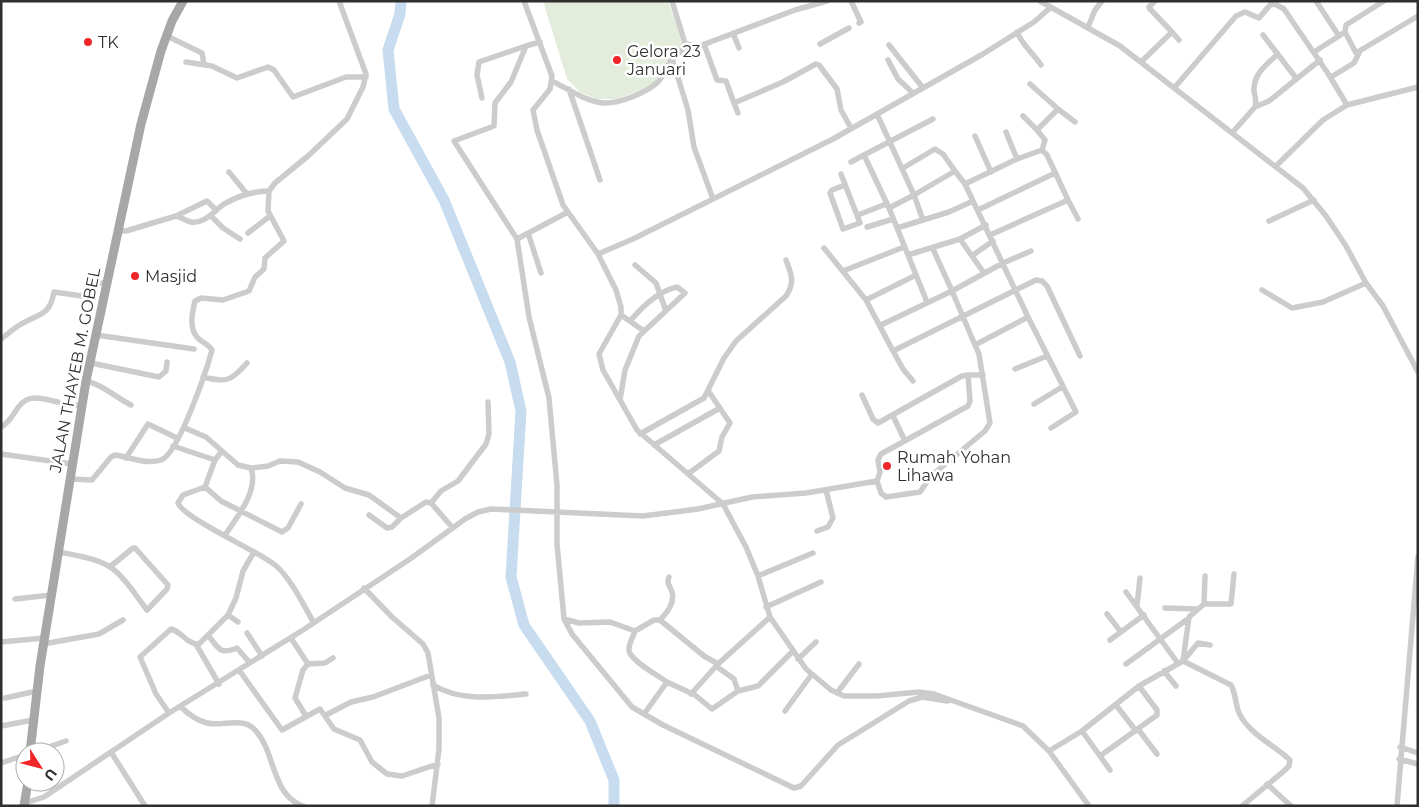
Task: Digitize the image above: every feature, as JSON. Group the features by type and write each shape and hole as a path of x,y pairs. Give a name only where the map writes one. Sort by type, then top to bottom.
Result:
{"main road":[{"name":"JALAN THAYEB M. GOBEL","path":"32,742 36,692 86,381 141,124 167,36 183,1"}],"street":[{"path":"70,479 92,480 111,456 155,462 164,459 185,428 212,350 198,339 193,330 195,301 201,298 223,300 251,290 255,277 264,268 265,258 284,241 270,216 268,204 269,191 275,183 308,156 347,119 356,106 366,77 364,65 340,1"},
{"path":"524,1 540,42 552,81 550,89 535,105 534,120 559,195 568,212 598,254 616,290 621,307 621,315 599,354 603,370 640,434 723,504 736,526 758,576 770,617 792,651 812,674 837,693 855,697 919,692 934,694 1022,726 1049,751 1089,806"},
{"path":"672,1 685,42 697,47 812,4 827,1"},
{"path":"851,1 861,22 859,23"},
{"path":"1040,1 1088,27 1141,62 1276,166 1314,200 1346,246 1366,283 1383,306 1418,372"},
{"path":"1088,27 1095,10 1102,1"},
{"path":"1155,1 1149,7 1150,9 1179,40"},
{"path":"1316,1 1339,36"},
{"path":"1314,52 1345,32 1349,22 1384,1"},
{"path":"1175,87 1236,16 1245,12 1259,18 1273,4 1284,9 1320,60 1346,105"},
{"path":"598,254 713,198 877,114 1017,32 1043,15 1051,7"},
{"path":"1330,77 1354,63 1359,53 1418,16"},
{"path":"820,44 849,28"},
{"path":"1017,32 1023,46 1031,50 1041,66"},
{"path":"1141,62 1172,32"},
{"path":"1345,32 1354,52 1359,53"},
{"path":"733,33 739,48"},
{"path":"1263,35 1296,78"},
{"path":"167,36 202,53 204,64"},
{"path":"482,98 477,75 479,62 540,42"},
{"path":"704,44 717,80 726,81 738,113"},
{"path":"552,81 582,96 603,102 617,101 649,88 657,82 672,58 689,45"},
{"path":"888,45 923,88"},
{"path":"526,46 511,82 495,103 494,126 454,141 517,239 529,317 549,398 555,453 556,544 564,619 572,634 624,699 644,714 789,786 797,788 838,746 909,701 922,697 956,702"},
{"path":"1255,107 1254,90 1258,74 1278,54"},
{"path":"672,58 688,110 694,147 713,198"},
{"path":"888,60 898,79 912,93"},
{"path":"1232,133 1255,107 1269,101 1320,60"},
{"path":"186,62 212,66 237,78 268,66 274,70 293,97 346,77 366,77"},
{"path":"734,103 783,82 816,64 838,89 841,110 851,128"},
{"path":"1030,84 1075,122"},
{"path":"1276,166 1322,120 1346,105 1418,87"},
{"path":"569,89 600,180"},
{"path":"1037,130 1058,109"},
{"path":"877,114 903,168 923,220"},
{"path":"1022,116 1045,140 1042,150"},
{"path":"851,162 933,119"},
{"path":"1006,132 1017,159"},
{"path":"975,136 991,172"},
{"path":"903,168 935,149 943,154 964,184 986,225 1028,318 1076,412 1051,428"},
{"path":"964,184 1017,159 1042,150"},
{"path":"1042,150 1047,155 1078,219"},
{"path":"864,155 888,206 927,302"},
{"path":"858,214 888,206 914,195 955,171"},
{"path":"229,172 247,194"},
{"path":"978,210 1055,173"},
{"path":"841,174 858,214 859,225 841,228 830,193 832,190 845,185"},
{"path":"176,216 190,222 211,216 216,210 247,194 269,191"},
{"path":"973,255 992,238 1068,200"},
{"path":"1269,221 1314,200"},
{"path":"118,231 126,231 176,216 207,201 216,210"},
{"path":"897,228 949,212 973,201"},
{"path":"517,239 568,212"},
{"path":"211,216 223,228 240,239"},
{"path":"248,233 270,216"},
{"path":"867,227 892,219"},
{"path":"908,255 933,250 960,240 986,225"},
{"path":"528,234 541,274"},
{"path":"960,240 973,255 984,273"},
{"path":"843,271 904,247"},
{"path":"824,248 866,300 903,369 913,381"},
{"path":"933,250 975,346 983,375 990,419 985,431 931,476 920,492 886,497 881,493 877,481 880,472 879,457 968,406 970,401 968,375"},
{"path":"880,325 952,291 1003,263 1031,251"},
{"path":"640,434 704,398 709,392 714,377 736,341 786,296 793,278 786,260"},
{"path":"635,265 656,283 666,311"},
{"path":"866,300 916,275"},
{"path":"893,351 1036,280 1045,283 1080,356"},
{"path":"1,339 23,323 44,314 50,307 54,292 82,296 96,284 106,283"},
{"path":"1262,290 1292,308 1323,302 1366,283"},
{"path":"620,401 625,370 639,336 685,293 677,288 669,289 640,309 630,320"},
{"path":"621,315 644,331"},
{"path":"975,346 1028,318"},
{"path":"96,336 194,349"},
{"path":"1015,369 1047,356"},
{"path":"90,363 159,377 166,371 167,362"},
{"path":"203,377 223,381 236,375 247,362"},
{"path":"862,395 876,422 893,416 962,376 983,375"},
{"path":"86,381 98,384 114,396 131,405"},
{"path":"1034,404 1062,387"},
{"path":"688,474 719,451 720,441 730,423 709,392"},
{"path":"1,427 6,424 22,402 27,399 34,397 58,402"},
{"path":"431,503 441,491 458,481 486,444 489,434 488,402"},
{"path":"68,404 82,406"},
{"path":"654,446 720,408"},
{"path":"893,416 905,441"},
{"path":"126,458 148,424 177,438"},
{"path":"185,428 206,437 238,465 251,468 268,466 280,461 298,462 320,472 345,488 370,495 401,518"},
{"path":"172,446 215,460"},
{"path":"222,452 215,460 204,487 183,495 178,503 180,507 279,568 314,623"},
{"path":"1,454 72,464"},
{"path":"225,535 241,511 252,485 254,476 251,468"},
{"path":"25,804 44,797 169,713 291,638 423,549 452,526 478,512 491,509 643,516 723,504 752,497 826,490 877,481"},
{"path":"204,487 221,501 282,532 288,528 301,504"},
{"path":"817,530 828,526 833,518 826,490"},
{"path":"370,516 387,528 392,527 401,518 426,502 431,503 452,526"},
{"path":"58,552 97,560 111,566 146,610 167,588 168,585 136,548 133,548 111,566"},
{"path":"196,644 228,615 236,598 243,571 254,552"},
{"path":"758,576 813,553"},
{"path":"1396,806 1400,747 1415,610 1418,556"},
{"path":"1126,664 1189,618 1204,604 1232,604 1234,574"},
{"path":"1204,604 1205,576"},
{"path":"660,620 668,611 673,597 667,583 669,577"},
{"path":"1137,605 1140,578"},
{"path":"766,607 821,582"},
{"path":"364,588 392,617 423,644 428,652 439,718 438,764 432,806"},
{"path":"1126,592 1160,638 1180,661 1231,685 1235,705 1241,717 1261,739 1290,760 1289,766 1242,806"},
{"path":"15,599 51,596"},
{"path":"1165,608 1197,609"},
{"path":"1107,614 1121,632"},
{"path":"228,615 238,622"},
{"path":"1110,640 1144,615"},
{"path":"692,694 717,665 770,617"},
{"path":"1180,661 1189,618"},
{"path":"564,619 579,622 610,622 636,631"},
{"path":"1,642 44,641 99,634 123,620"},
{"path":"738,692 734,679 660,620 654,620 636,631 629,649 631,654 667,682 692,694 712,709 738,692 758,686 792,651"},
{"path":"169,713 156,694 140,657 172,629 177,631 188,642 196,644 219,684"},
{"path":"247,633 262,656"},
{"path":"208,635 224,652 229,653 238,648 250,663"},
{"path":"291,638 308,664"},
{"path":"798,659 816,642"},
{"path":"1049,751 1082,731 1139,686 1180,661 1198,643 1210,645"},
{"path":"306,716 294,698 303,670 308,664 325,663 332,658"},
{"path":"837,693 859,664"},
{"path":"239,670 282,730 318,708 322,709 326,714 335,730 360,740 372,762 387,774 402,776 438,764"},
{"path":"1164,671 1176,686"},
{"path":"786,711 812,674"},
{"path":"326,714 351,702 373,697 431,675"},
{"path":"644,714 667,682"},
{"path":"433,685 442,690 468,697 526,694"},
{"path":"1100,756 1137,730 1158,712 1139,686"},
{"path":"6,698 36,692"},
{"path":"1116,705 1156,754"},
{"path":"181,707 190,716 206,723 243,724 253,728 267,750 285,795 293,802 303,806"},
{"path":"1,726 33,720"},
{"path":"1082,731 1110,770"},
{"path":"1400,747 1418,754"},
{"path":"111,752 145,806"},
{"path":"1,763 15,758"},
{"path":"1399,759 1418,764"},
{"path":"1267,784 1291,806"}],"green space":[{"name":"Gelora 23 Januari","path":"543,1 668,1 683,43 662,78 645,89 617,99 596,99 580,92 567,79"}],"waterway":[{"path":"401,1 400,14 388,50 394,109 444,200 510,362 521,411 511,577 524,625 590,721 614,780 614,806"}],"place":[{"name":"TK","path":"88,42"},
{"name":"Gelora 23 Januari","path":"617,60"},
{"name":"Masjid","path":"135,276"},
{"name":"Rumah Yohan Lihawa","path":"887,466"}]}
